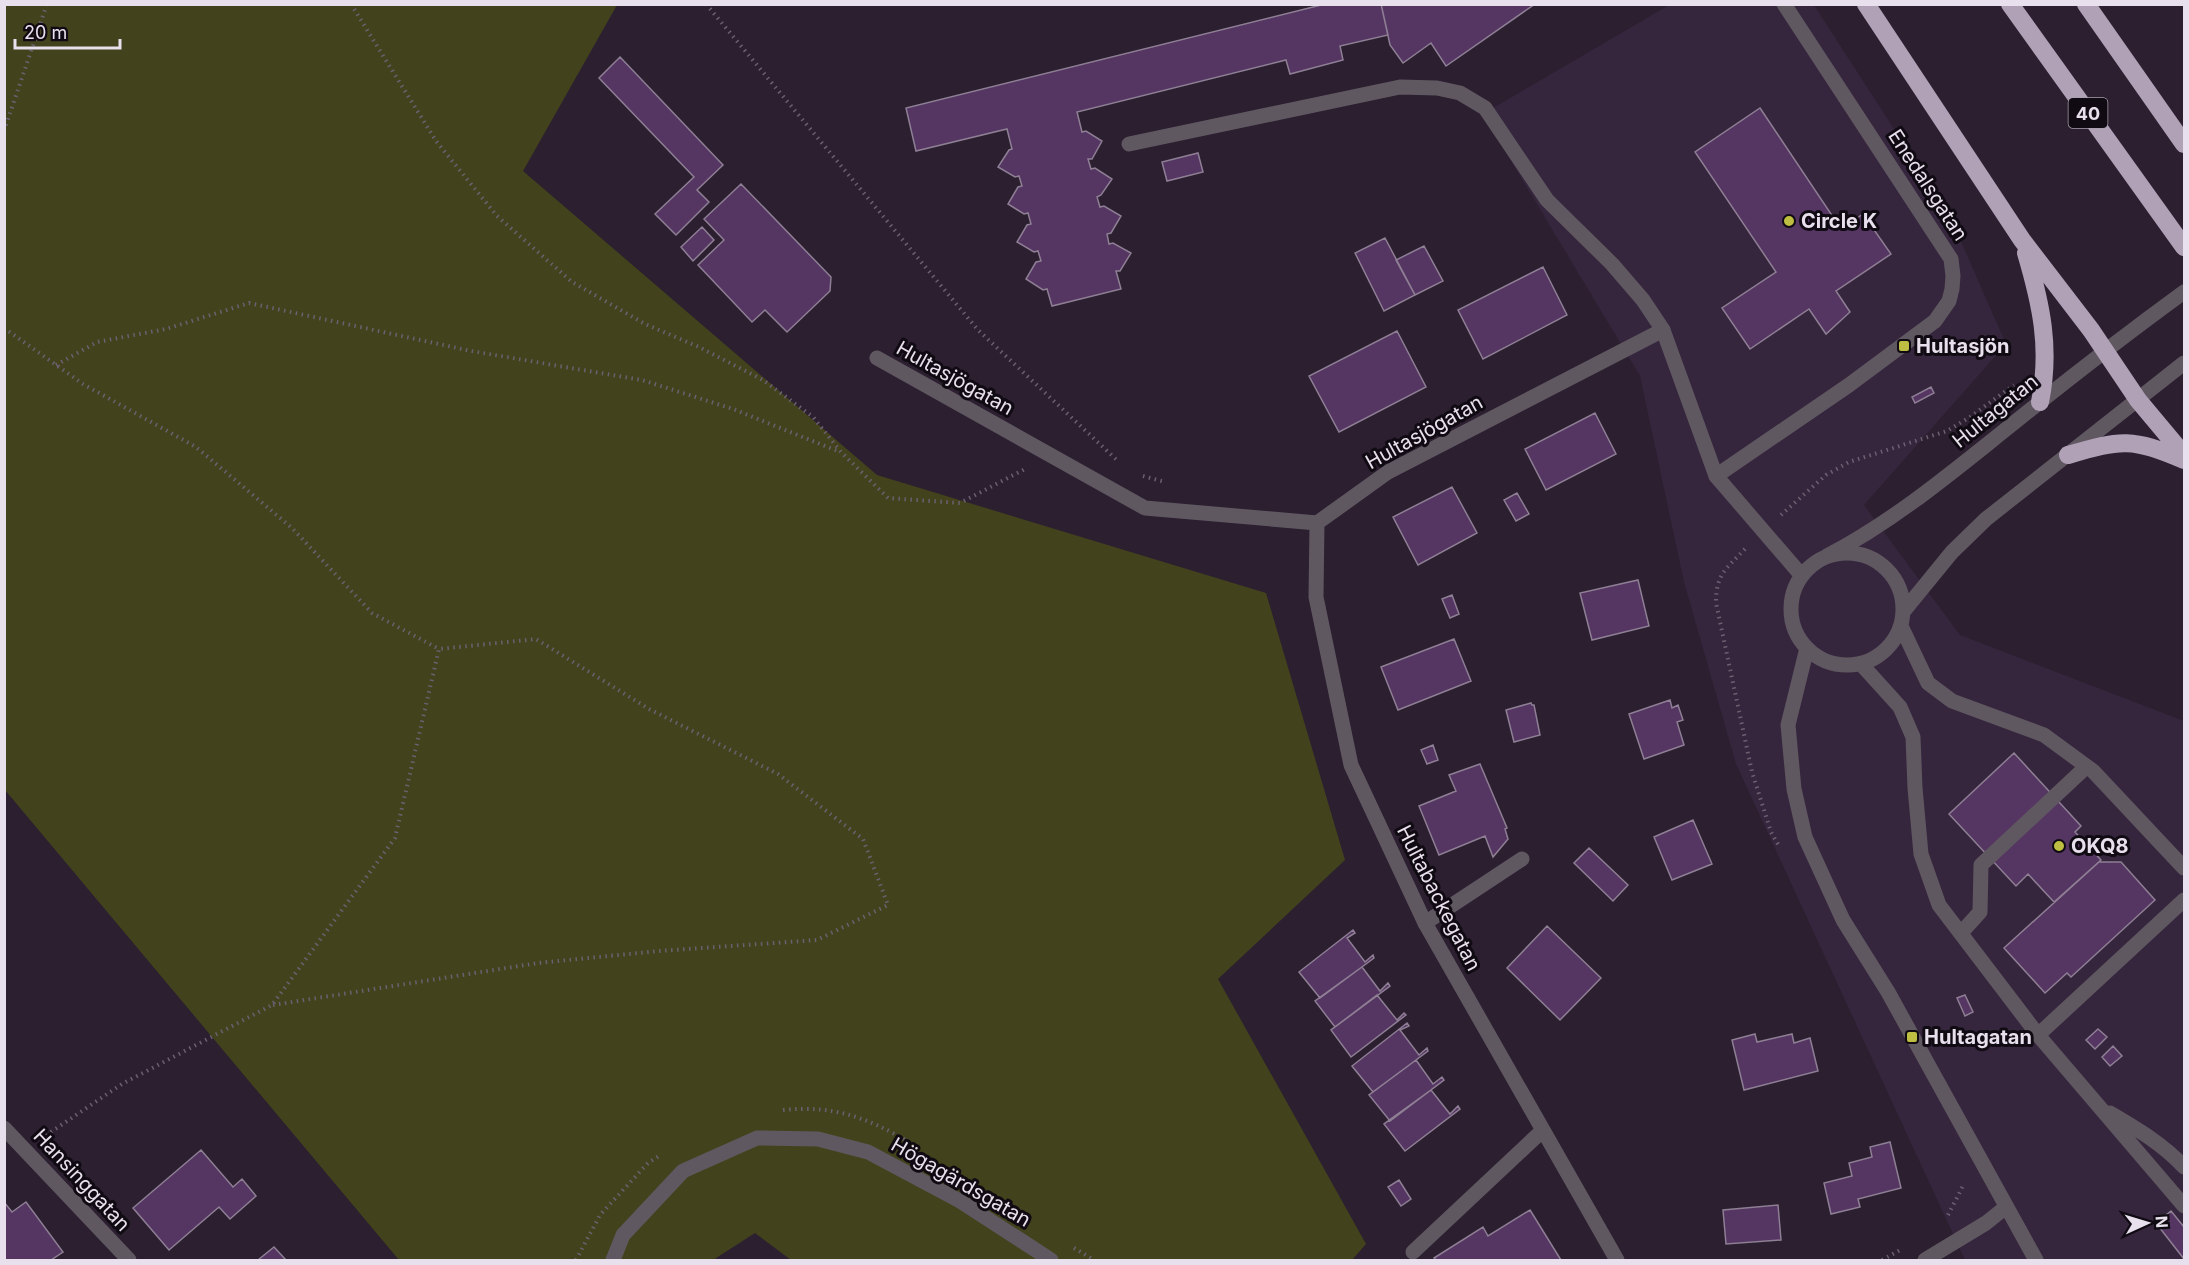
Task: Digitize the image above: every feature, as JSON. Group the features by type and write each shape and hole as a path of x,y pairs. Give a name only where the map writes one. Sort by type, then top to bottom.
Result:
{"highway":[{"path":"1866,4 2022,240 2091,330 2138,400 2184,455"},
{"name":"40","path":"2010,4 2184,247"},
{"path":"2086,4 2184,144"},
{"path":"2022,240 2038,294 2046,343 2045,379 2040,402"},
{"path":"2068,455 2103,444 2129,442 2152,447 2184,460"}],"street":[{"name":"Enedalsgatan","path":"1716,476 1849,385 1935,321 1949,301 1952,289 1951,259 1784,4"},
{"path":"1129,144 1400,87 1437,88 1460,93 1485,108 1547,200 1612,264 1643,300 1663,330 1716,476 1802,576 1792,597 1791,615 1796,633 1806,648 1822,660 1841,665 1861,664 1874,659 1886,650 1895,639 1902,619 1952,552 1986,519 2179,367"},
{"name":"Hultagatan","path":"1802,576 1811,566 1861,538 1916,501 2103,351 2184,292"},
{"name":"Hultasjögatan","path":"877,358 1145,508 1317,523 1388,472 1663,330"},
{"name":"Hultabackegatan","path":"1317,523 1316,597 1350,765 1425,923 1617,1260"},
{"path":"1827,556 1845,553 1864,555 1880,564 1893,577 1901,593 1902,619 1928,683 1952,701 2044,735 2086,766 2184,868"},
{"path":"1806,648 1788,725 1794,789 1805,837 1843,920 1888,992 2036,1260"},
{"path":"1861,664 1900,707 1913,737 1921,854 1939,905 2038,1035 2184,1206"},
{"path":"1961,933 1980,912 1981,865 2086,766"},
{"path":"1425,923 1522,858"},
{"path":"2038,1035 2184,900"},
{"path":"2100,1107 2140,1130 2170,1152 2184,1167"},
{"name":"Hansinggatan","path":"4,1128 125,1259"},
{"path":"1413,1252 1542,1131"},
{"name":"Högagärdsgatan","path":"613,1260 623,1235 683,1171 756,1138 818,1139 867,1152 960,1201 1051,1260"},
{"path":"1925,1260 1986,1223 2006,1207"}],"path":[{"path":"4,131 47,4"},
{"path":"351,4 436,141 497,216 572,282 645,324 699,347 764,380 813,417 841,452 888,498 960,503 1024,470 1044,452"},
{"path":"706,4 978,330 1122,464"},
{"path":"56,365 97,342 166,329 249,303 471,351 642,380 733,409 841,452"},
{"path":"4,328 83,384 196,447 292,528 372,614 439,649 536,639 649,709 778,774 863,839 888,905 817,940 659,951 538,963 272,1005 122,1084 25,1150"},
{"path":"1762,531 1826,475 1849,462 1947,431 2045,363"},
{"path":"1142,475 1174,484"},
{"path":"272,1005 395,838 439,649"}],"shaded area":[{"path":"4,5 617,5 523,171 877,475 1266,593 1345,860 1218,979 1366,1244 1352,1260 791,1260 755,1233 713,1260 399,1260 5,790"},
{"path":"1669,5 1814,5 1949,214 2006,344 1864,505 1960,635 2184,721 2184,1260 1965,1260 1736,764 1684,582 1640,376 1483,114"}],"building":[{"path":"1325,4 1381,4 1388,35 1340,46 1343,60 1290,74 1286,60 1077,112 1082,132 1086,131 1102,141 1092,159 1088,159 1091,169 1095,168 1112,179 1097,197 1100,207 1104,206 1121,216 1111,233 1107,234 1109,244 1113,243 1131,253 1120,271 1116,271 1121,289 1052,306 1047,289 1043,290 1026,279 1036,262 1041,261 1038,251 1034,252 1017,242 1027,225 1031,224 1028,213 1024,214 1008,204 1018,187 1022,186 1019,176 1015,177 998,167 1012,149 1007,129 916,151 906,108"},
{"path":"1381,4 1535,4 1446,66 1431,43 1403,63 1390,45"},
{"path":"620,57 723,165 697,190 709,202 676,235 655,214 694,177 599,78"},
{"name":"Circle K","path":"1760,108 1841,229 1863,214 1891,254 1836,291 1850,312 1826,334 1809,309 1750,349 1722,308 1776,272 1695,152"},
{"path":"1198,153 1203,172 1167,181 1162,162"},
{"path":"741,184 831,277 830,291 787,332 765,310 752,322 698,265 724,240 704,219"},
{"path":"702,227 714,240 693,261 681,247"},
{"path":"1385,238 1415,295 1384,311 1355,253"},
{"path":"1424,246 1443,281 1415,295 1396,260"},
{"path":"1543,267 1567,315 1483,359 1458,310"},
{"path":"1397,331 1426,387 1339,432 1309,376"},
{"path":"1931,387 1934,393 1915,403 1912,397"},
{"path":"1595,413 1616,454 1546,490 1525,449"},
{"path":"1452,487 1477,533 1418,565 1393,517"},
{"path":"1517,493 1529,514 1516,521 1504,500"},
{"path":"1638,580 1649,626 1592,640 1580,593"},
{"path":"1452,595 1459,614 1450,618 1442,599"},
{"path":"1454,639 1471,681 1398,710 1381,667"},
{"path":"1670,700 1672,708 1678,705 1683,720 1677,722 1684,745 1644,759 1629,714"},
{"path":"1531,703 1534,705 1540,735 1514,742 1506,710"},
{"path":"1433,745 1438,760 1427,764 1421,750"},
{"path":"2014,753 2081,826 2075,832 2101,860 2054,902 2028,874 2016,886 1949,814"},
{"path":"1480,764 1507,828 1505,829 1508,839 1493,857 1485,836 1439,855 1419,806 1456,791 1449,775"},
{"path":"1693,820 1712,864 1672,880 1654,837"},
{"path":"1589,848 1628,885 1613,901 1574,863"},
{"path":"2099,862 2121,862 2155,900 2071,977 2067,973 2045,993 2004,948"},
{"path":"1547,926 1601,978 1560,1020 1507,968"},
{"path":"1353,930 1355,933 1347,938 1365,962 1373,955 1374,958 1320,998 1299,972"},
{"path":"1362,967 1380,991 1388,983 1390,986 1335,1027 1315,1001"},
{"path":"1377,995 1397,1020 1404,1013 1406,1015 1351,1057 1331,1030"},
{"path":"1965,995 1973,1012 1965,1016 1957,998"},
{"path":"1407,1023 1409,1026 1400,1030 1419,1055 1427,1048 1428,1051 1373,1092 1352,1066"},
{"path":"2098,1029 2107,1037 2095,1049 2086,1040"},
{"path":"1755,1034 1757,1042 1792,1034 1794,1043 1810,1038 1818,1071 1744,1090 1732,1040"},
{"path":"2113,1046 2122,1056 2110,1066 2102,1057"},
{"path":"1416,1060 1433,1084 1442,1077 1444,1080 1390,1121 1369,1095"},
{"path":"1431,1090 1450,1114 1458,1106 1460,1109 1405,1151 1384,1124"},
{"path":"1890,1142 1901,1188 1858,1199 1860,1207 1831,1214 1824,1183 1852,1176 1849,1163 1872,1157 1870,1147"},
{"path":"201,1150 233,1187 242,1179 256,1196 230,1219 219,1207 169,1250 133,1208"},
{"path":"1399,1180 1411,1199 1401,1206 1388,1187"},
{"path":"4,1202 12,1212 26,1202 63,1252 51,1260 4,1260"},
{"path":"1778,1205 1781,1240 1726,1244 1723,1210"},
{"path":"1530,1210 1561,1260 1436,1260 1434,1258 1483,1227 1488,1236"},
{"path":"2171,1211 2184,1227 2184,1259 2156,1223"},
{"path":"274,1247 286,1260 258,1260"}],"place":[{"name":"Circle K","path":"1789,221"},
{"name":"Hultasjön","path":"1904,346"},
{"name":"OKQ8","path":"2059,846"},
{"name":"Hultagatan","path":"1912,1037"}]}
